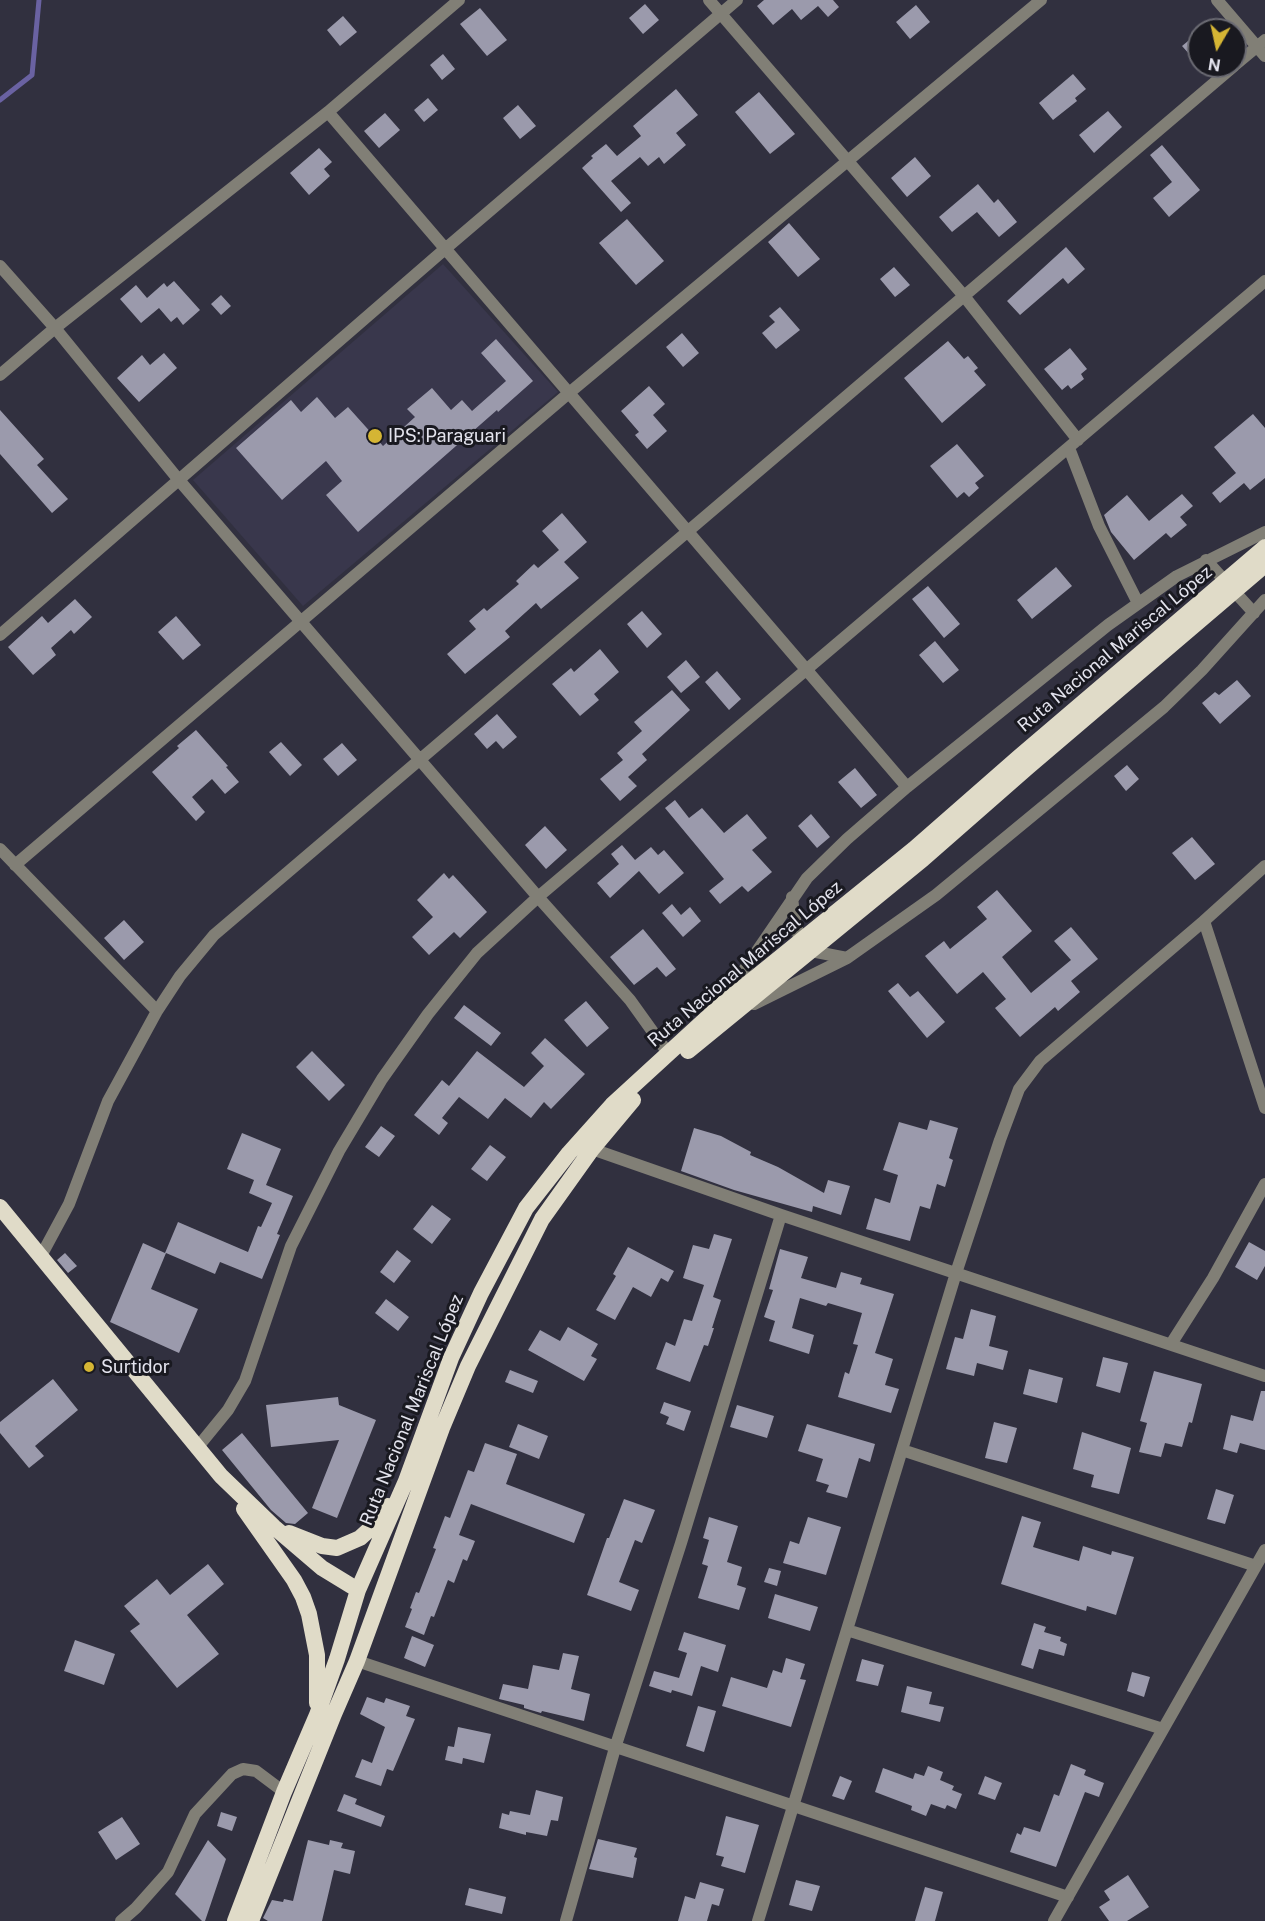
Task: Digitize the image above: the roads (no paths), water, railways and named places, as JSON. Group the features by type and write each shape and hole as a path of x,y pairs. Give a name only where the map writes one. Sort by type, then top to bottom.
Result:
{"highway":[{"name":"Ruta Nacional Mariscal López","path":"235,1921 338,1659 358,1590 406,1481 451,1358 481,1293 526,1208 569,1153 612,1105 668,1053 806,947 1019,756 1229,586 1265,547"},
{"name":"Ruta Nacional Mariscal López","path":"1229,586 1265,565"},
{"name":"Ruta Nacional Mariscal López","path":"251,1921 357,1661 442,1428 468,1366 542,1219 591,1149 641,1092 724,1012"},
{"path":"0,1207 221,1476 321,1568 358,1590"},
{"path":"221,1476 294,1580 303,1597 309,1614 317,1655 317,1715"},
{"path":"274,1527 303,1539 337,1548 360,1538 371,1528 406,1481"},
{"path":"346,1685 358,1590 401,1544"}],"street":[{"path":"0,375 55,328 328,112 459,0"},
{"path":"709,0 964,296 1073,444 1099,526 1138,603"},
{"path":"0,635 178,479 737,0"},
{"path":"15,865 569,393 1041,0"},
{"path":"1217,0 1262,47 1247,57"},
{"path":"41,1256 69,1204 108,1101 157,1011 180,976 214,935 1220,78"},
{"path":"328,112 907,788"},
{"path":"0,266 55,328 178,479 538,897 630,1000 668,1053"},
{"path":"197,1448 228,1410 245,1381 291,1246 339,1151 382,1079 428,1014 477,953 538,897 1265,281"},
{"path":"724,1012 792,897 807,878 847,839 1107,625 1177,576 1265,532"},
{"path":"1206,560 1254,613"},
{"path":"724,1012 847,958 936,895 1164,707 1202,670 1265,600"},
{"path":"0,849 157,1011"},
{"path":"758,1921 956,1272 1019,1089 1041,1061 1265,866"},
{"path":"792,897 794,915 806,947 847,958"},
{"path":"1204,921 1265,1108"},
{"path":"591,1149 781,1215 1265,1376"},
{"path":"1171,1344 1213,1278 1265,1184"},
{"path":"566,1921 615,1748 681,1544 781,1215"},
{"path":"902,1450 1256,1566"},
{"path":"1054,1921 1265,1550"},
{"path":"847,1630 1163,1729"},
{"path":"357,1661 1068,1897"},
{"path":"121,1921 136,1908 168,1872 195,1814 232,1774 243,1769 256,1771 284,1792"}],"waterway":[{"path":"0,100 32,75 39,0"}],"place":[{"name":"IPS: Paraguari","path":"375,436"},
{"name":"Surtidor","path":"89,1367"}]}
